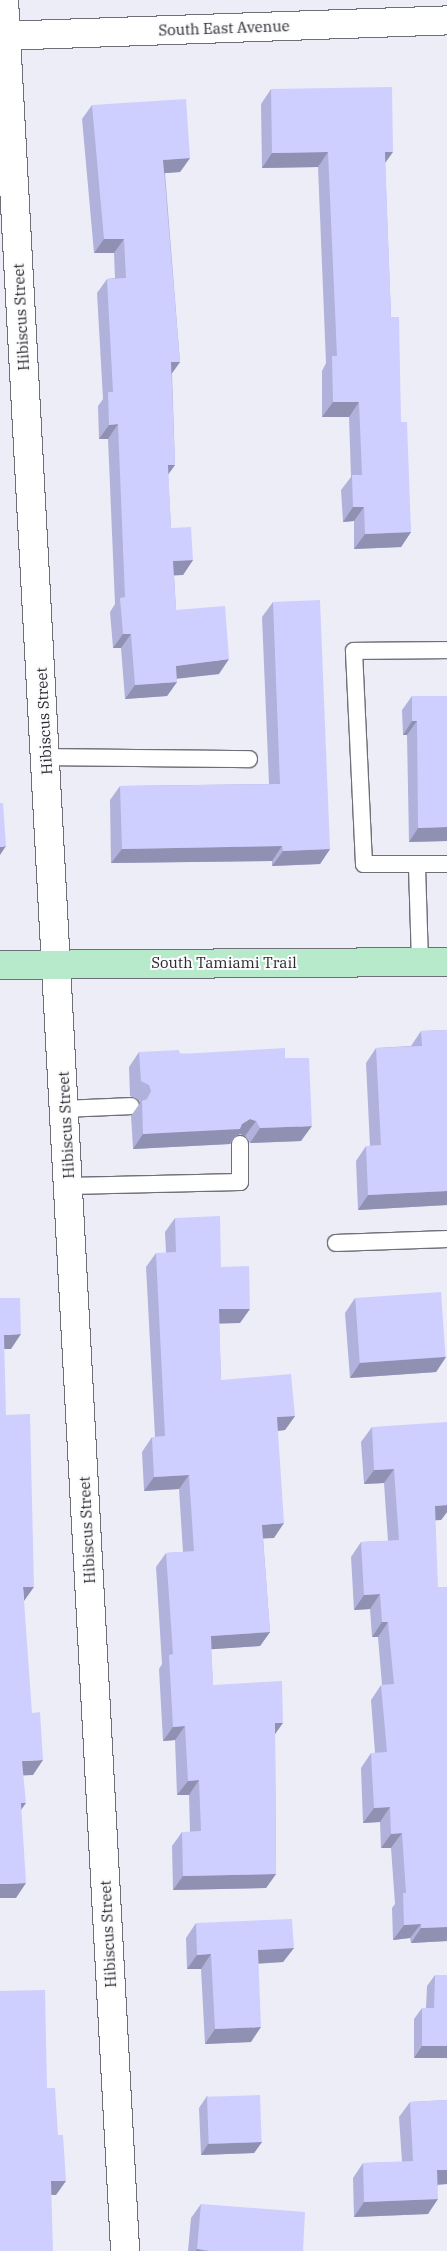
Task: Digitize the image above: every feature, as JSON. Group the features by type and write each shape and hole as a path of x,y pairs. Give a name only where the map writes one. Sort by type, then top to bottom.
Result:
{"main road":[{"name":"South Tamiami Trail","path":"0,965 447,962"}],"street":[{"name":"Hibiscus Street","path":"4,0 3,36 46,757 125,2251"},
{"name":"South East Avenue","path":"3,36 447,20"}],"lane":[{"path":"447,650 354,651 364,864 447,864"},
{"path":"46,757 249,759"},
{"path":"417,864 420,962"},
{"path":"65,1109 131,1106"},
{"path":"69,1186 240,1182 240,1144"},
{"path":"336,1243 447,1239"}],"building":[{"path":"392,87 393,152 385,152 391,317 399,317 401,422 407,422 411,532 365,534 364,507 353,507 352,475 362,475 359,402 333,402 332,356 337,356 328,152 272,153 271,89"},
{"path":"186,99 190,158 163,160 180,362 171,362 175,465 168,465 171,528 191,527 193,560 173,561 176,610 225,606 229,659 176,666 177,682 135,685 131,634 123,634 120,598 125,597 118,424 109,425 108,392 113,392 107,279 126,278 124,239 104,239 92,105"},
{"path":"320,600 330,849 283,851 282,846 122,849 120,786 280,784 273,602"},
{"path":"412,696 447,696 447,827 418,828 417,721 412,721"},
{"path":"0,803 3,803 6,846 0,847"},
{"path":"447,1030 447,1191 368,1195 366,1146 381,1145 376,1048 422,1046 421,1031"},
{"path":"285,1048 285,1058 309,1058 312,1126 260,1128 256,1121 250,1119 242,1124 240,1129 143,1134 142,1101 147,1099 151,1091 149,1085 141,1081 139,1052 179,1050 180,1054"},
{"path":"220,1216 221,1267 249,1266 250,1309 219,1309 221,1380 291,1374 295,1416 277,1417 284,1523 262,1525 270,1632 211,1636 213,1685 282,1681 283,1723 275,1723 276,1874 183,1876 182,1832 201,1831 199,1780 188,1781 185,1726 173,1727 169,1655 173,1654 166,1553 194,1551 189,1475 154,1477 152,1437 165,1436 156,1253 176,1252 175,1218"},
{"path":"441,1292 446,1357 360,1363 355,1298"},
{"path":"0,1298 20,1298 21,1334 4,1335 6,1415 30,1414 34,1587 23,1587 32,1713 40,1712 43,1760 22,1761 26,1803 21,1803 26,1883 0,1884"},
{"path":"447,1422 447,1505 435,1506 438,1587 447,1587 447,1927 421,1928 421,1924 404,1925 403,1893 406,1893 402,1833 391,1834 390,1807 374,1808 371,1753 387,1752 381,1685 394,1684 388,1622 382,1622 380,1594 364,1595 361,1542 399,1540 394,1469 374,1470 372,1427"},
{"path":"292,1919 294,1948 258,1950 261,2027 215,2029 211,1954 197,1955 196,1923"},
{"path":"435,1975 447,1975 447,2046 422,2046 422,2008 434,2008"},
{"path":"45,1990 47,2088 55,2088 58,2135 63,2135 66,2181 51,2181 53,2251 0,2251 0,1991"},
{"path":"260,2095 262,2142 209,2144 207,2097"},
{"path":"447,2100 447,2170 437,2170 438,2199 364,2202 363,2163 413,2161 410,2102"},
{"path":"201,2204 305,2212 303,2251 210,2251 197,2249"}]}
